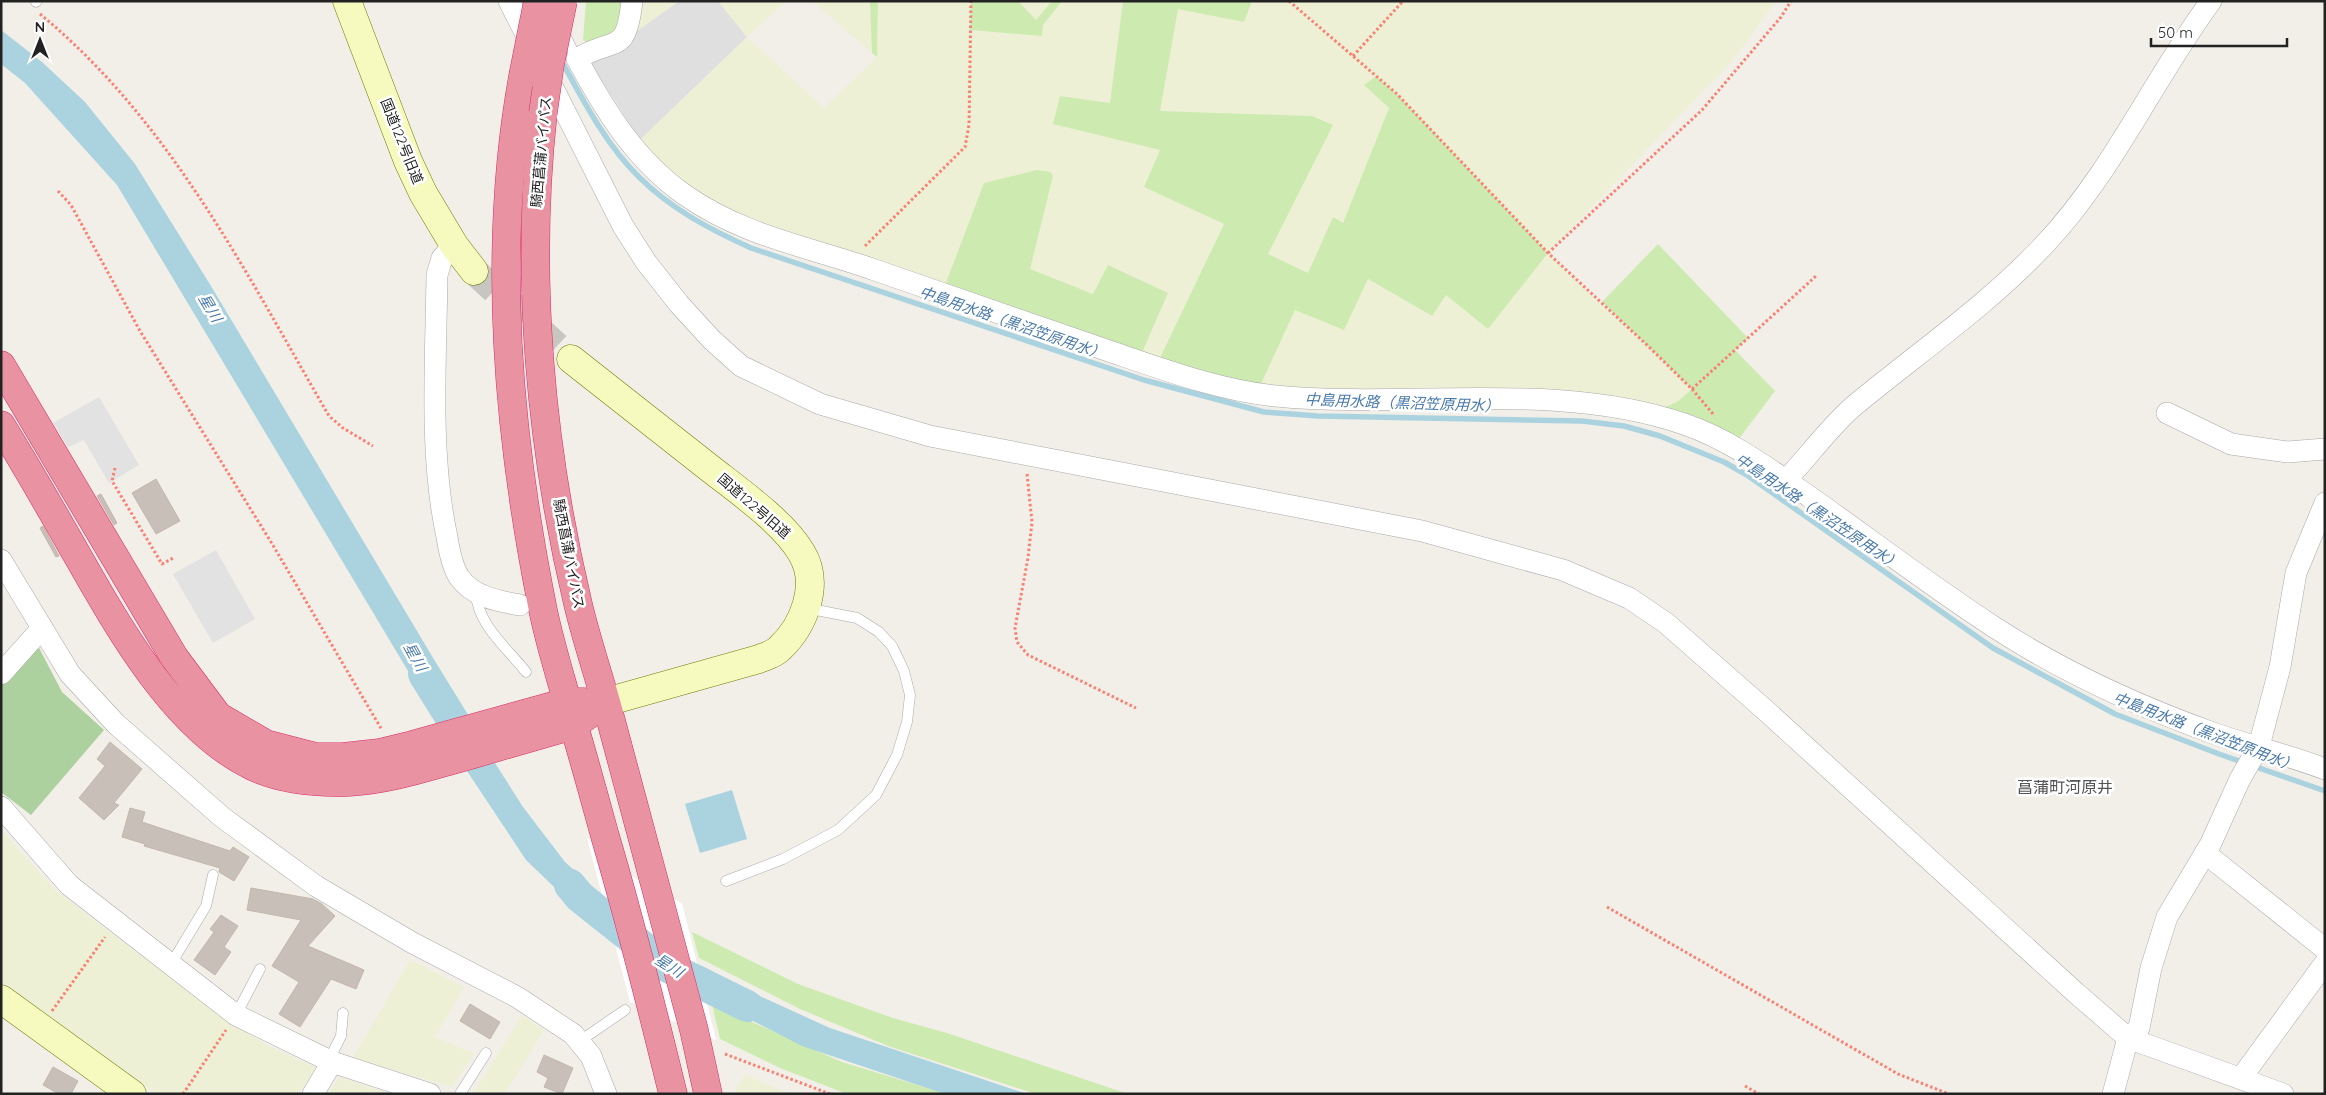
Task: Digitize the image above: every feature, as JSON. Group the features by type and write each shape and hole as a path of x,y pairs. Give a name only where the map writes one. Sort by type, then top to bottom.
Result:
{"highway":[{"name":"騎西菖蒲バイパス","path":"551,4 523,76 513,144 506,256 511,391 524,505 543,613 609,847 674,1021 708,1094"},
{"name":"騎西菖蒲バイパス","path":"551,4 550,64 542,113 535,235 538,328 548,440 578,604 606,702 674,1021 672,1094"},
{"path":"1,364 174,657 218,716 266,744 316,757 343,757 379,753 412,745 515,729 606,702"},
{"path":"1,425 105,605 140,657 189,720 224,750 252,766 281,777 350,782 386,777 426,768 515,729"},
{"path":"674,1021 692,1094"}],"street":[{"name":"国道122号旧道","path":"347,1 408,161 423,194 454,245 474,271"},
{"path":"509,1 628,233 646,262 679,304 712,340 741,366 820,404 930,436 1422,531 1563,570 1629,598 1666,623 1744,691 2083,1000 2128,1038 2283,1094"},
{"path":"632,1 629,28 619,42 587,53 577,59 620,132 651,168 674,187 708,210 739,225 795,247 856,263 1130,358 1233,388 1272,396 1311,398 1552,400 1603,405 1648,413 1688,425 1737,449 1786,480 1997,629 2064,669 2214,734 2259,746 2325,769"},
{"path":"1786,480 1853,406 1994,293 2046,244 2084,195 2125,134 2190,29 2211,1"},
{"path":"454,245 442,258 437,276 438,464 441,510 450,555 459,577 476,593 499,601 520,605"},
{"name":"国道122号旧道","path":"571,359 736,488 789,536 803,554 808,572 810,593 806,608 795,631 778,650 759,659 606,702"},
{"path":"2167,413 2231,444 2288,452 2325,449"},
{"path":"2113,1094 2128,1038 2139,1028 2151,968 2167,917 2205,853 2240,779 2259,746 2280,668 2296,573 2325,503"},
{"path":"1,560 70,674 116,724 222,817 316,886 411,942 517,997 573,1034 591,1056 606,1094"},
{"path":"1,674 42,628"},
{"path":"1,807 69,885 236,1014 330,1061 430,1094"},
{"path":"2205,853 2325,949"},
{"path":"2241,1078 2325,963"},
{"path":"1,999 132,1094"},
{"path":"313,1094 330,1061"}],"lane":[{"path":"551,4 577,59"},
{"path":"476,593 477,604 482,617 526,672"},
{"path":"726,881 784,859 838,830 876,795 897,755 907,722 910,695 904,671 892,646 879,632 857,618 806,608"},
{"path":"171,964 206,906 213,875"},
{"path":"236,1014 260,969"},
{"path":"580,1041 625,1010"},
{"path":"330,1061 341,1036 343,1013"},
{"path":"460,1094 486,1052"}],"path":[{"path":"856,263 861,251 965,147 969,125 971,1"},
{"path":"1289,1 1397,94 1548,253 1692,389 1715,416"},
{"path":"1353,56 1403,1"},
{"path":"1548,253 1702,110 1781,17 1791,1"},
{"path":"36,2 33,8 61,31 110,79 179,165 203,201 330,416 343,428 373,446"},
{"path":"58,191 71,205 140,331 271,542 383,733"},
{"path":"1692,389 1816,276"},
{"path":"1025,453 1032,522 1028,558 1015,628 1017,642 1028,655 1136,708"},
{"path":"115,468 112,480 162,564 175,557"},
{"path":"1607,907 1769,998 1898,1074 1949,1094"},
{"path":"40,1028 116,922"},
{"path":"183,1094 236,1014"},
{"path":"725,1054 830,1094"},
{"path":"1745,1086 1759,1094"}],"shaded area":[{"path":"679,1 718,1 747,37 640,140 590,62"},
{"path":"99,397 139,465 109,483 84,440 68,447 53,423"},
{"path":"216,550 255,619 213,643 173,574"}],"green space":[{"path":"586,1 623,1 620,19 615,30 605,37 588,43 583,40"},
{"path":"640,1 679,1 633,34"},
{"path":"718,1 786,1 747,37"},
{"path":"812,1 870,1 872,53"},
{"path":"870,1 878,1 877,57 872,53"},
{"path":"878,1 971,1 970,30 1042,36 1043,25 1062,1 1123,1 1110,103 1061,96 1160,150 1144,187 1224,224 1159,360 1141,355 1168,293 1108,265 1094,294 1029,269 1053,176 944,288 740,218 684,186 640,140 747,37 824,108 877,57"},
{"path":"971,1 1018,1 1036,20 1052,1 1062,1 1043,25 1042,36 970,30"},
{"path":"1018,1 1052,1 1036,20"},
{"path":"1123,1 1252,1 1244,22 1178,9 1160,111 1312,116 1333,125 1268,254 1308,273 1333,217 1343,223 1389,108 1364,85 1376,76 1397,94 1548,253 1488,329 1446,295 1432,316 1368,279 1344,330 1295,310 1261,384 1231,379 1159,360 1224,224 1144,187 1160,150 1053,124 1060,96 1110,103"},
{"path":"1252,1 1776,1 1733,60 1548,253 1397,94 1376,76 1365,85 1389,108 1343,223 1332,218 1308,273 1267,254 1332,125 1312,116 1159,111 1178,8 1244,22"},
{"path":"1037,170 1050,172 1053,176 1030,269 1093,294 1108,265 1168,293 1141,355 944,288 984,183"},
{"path":"1658,244 1748,338 1735,350 1775,391 1738,440 1660,409 1677,402 1692,389 1602,302"},
{"path":"1548,253 1692,389 1677,402 1660,409 1315,390 1261,384 1295,310 1368,279 1431,316 1445,294"},
{"path":"37,644 62,692 104,730 31,815 1,792 1,685"},
{"path":"4,833 55,890 224,1019 267,1045 316,1068 298,1094 156,1094 59,1028 1,984 1,836"},
{"path":"692,932 798,984 893,1018 947,1033 1128,1094 1036,1094 888,1046 800,1009 699,958"},
{"path":"410,960 464,987 435,1037 474,1053 452,1087 353,1058"},
{"path":"712,1004 842,1062 947,1094 847,1094 780,1068 720,1039"},
{"path":"522,1015 544,1030 505,1094 473,1094"},
{"path":"745,1075 790,1094 736,1094 735,1089"},
{"path":"339,1077 391,1094 328,1094"}],"water":[{"path":"1,30 42,62 85,102 135,164 211,286 463,708 435,716 117,185 25,83 1,64"},
{"path":"495,763 523,807 565,862 596,890 608,939 526,860 467,771"},
{"path":"732,790 747,839 700,853 685,804"},
{"path":"702,966 753,993 830,1028 1027,1094 945,1094 802,1046 710,999"}],"pier":[{"path":"587,838 609,847 629,875 682,903 716,1040 630,1002"}],"building":[{"path":"156,479 180,521 156,534 132,493"},
{"path":"101,494 117,523 114,525 97,496"},
{"path":"43,526 59,556 56,557 40,528"},
{"path":"110,742 142,769 114,803 119,805 104,820 79,798 105,766 97,759"},
{"path":"130,808 145,812 142,822 230,851 233,847 249,857 234,881 219,872 220,868 144,846 145,844 122,837"},
{"path":"251,888 313,899 322,904 335,916 308,946 364,970 356,989 331,979 300,1027 279,1014 299,982 272,966 301,920 247,910"},
{"path":"221,915 238,926 224,947 231,952 215,975 194,960 214,932 210,929"},
{"path":"470,1004 500,1022 490,1039 460,1021"},
{"path":"544,1055 573,1068 562,1094 544,1087 548,1078 537,1072"},
{"path":"53,1067 78,1081 71,1094 59,1094 43,1085"}],"waterway":[{"name":"中島用水路（黒沼笠原用水）","path":"561,60 606,136 616,151 639,177 664,199 692,218 751,248 1144,380 1264,412 1318,416 1582,421 1624,426 1660,436 1724,462 1747,475 1993,648 2115,714 2219,754 2325,791"},
{"name":"星川","path":"424,674 476,758"},
{"name":"星川","path":"570,885 580,897 668,967 747,1006"}],"tunnel":[{"path":"474,271 571,359"}],"district":[{"name":"菖蒲町河原井","path":"2065,787"}]}
